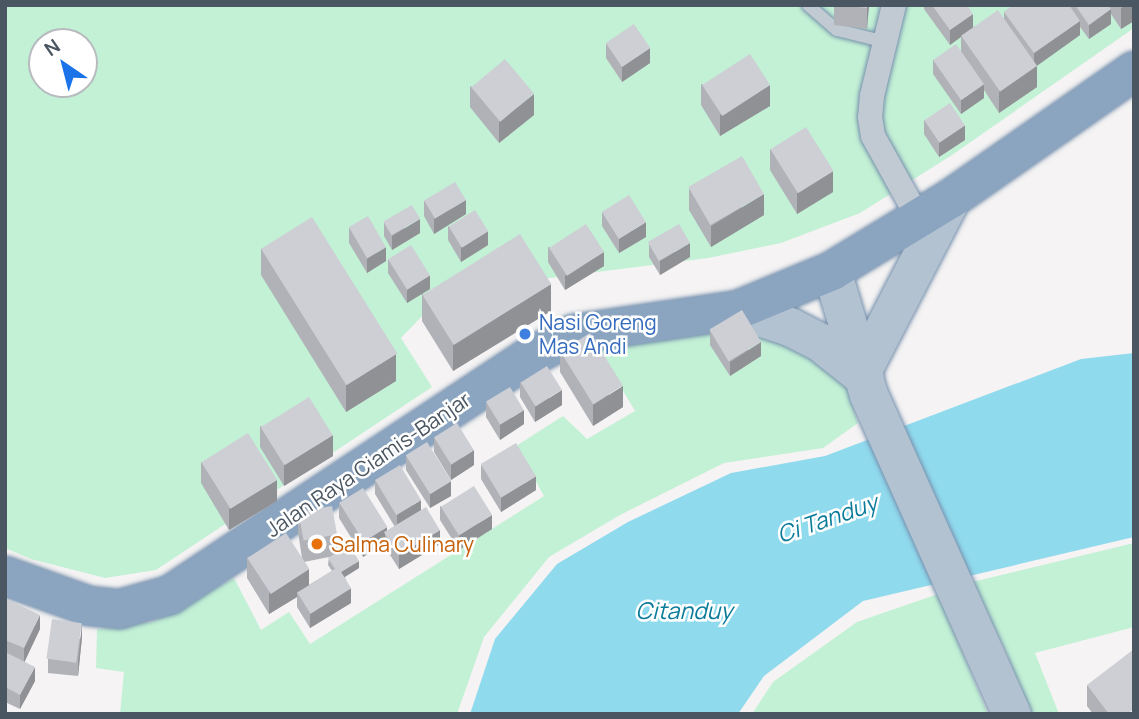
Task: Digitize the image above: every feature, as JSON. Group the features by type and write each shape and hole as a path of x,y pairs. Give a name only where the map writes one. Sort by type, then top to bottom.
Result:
{"highway":[{"name":"Jalan Raya Ciamis-Banjar","path":"5,576 89,606 120,609 170,595 492,382 574,334 738,310 832,271 952,198 1134,71"}],"main road":[{"path":"865,382 952,198"},
{"path":"832,271 865,382 1013,714"},
{"path":"738,310 790,327 821,343 865,382"}],"street":[{"path":"894,5 872,96 870,117 873,136 919,219"}],"lane":[{"path":"808,5 836,30 886,41"}],"green space":[{"path":"5,5 1134,5 1134,28 952,155 860,213 781,243 708,258 446,291 401,338 432,387 156,570 105,578 31,559 5,548"},
{"path":"718,326 779,337 843,376 858,423 823,448 724,463 620,515 549,557 484,637 457,714 120,714 124,672 96,668 97,629 152,622 234,578 261,630 289,612 310,644 544,496 516,446 563,416 587,439 635,411 599,350"},
{"path":"1134,543 1134,627 1035,653 1059,714 1029,714 1007,654 972,582"},
{"path":"938,594 988,714 752,714 773,682 857,622"}],"water":[{"name":"Citanduy","path":"1134,353 1134,537 863,601 764,676 738,714 470,714 495,639 557,564 628,522 731,473 825,456 1081,359"}],"building":[{"path":"841,5 867,5 867,8"},
{"path":"932,5 967,5 973,14 950,30"},
{"path":"1014,5 1069,5 1080,21 1034,53 1004,12"},
{"path":"1075,5 1108,5 1111,9 1089,25"},
{"path":"998,10 1037,66 1000,92 961,36"},
{"path":"634,24 650,48 622,67 606,43"},
{"path":"956,44 984,84 961,100 933,60"},
{"path":"750,54 770,85 722,116 702,85"},
{"path":"505,59 534,93 500,122 471,87"},
{"path":"950,103 965,125 939,143 924,120"},
{"path":"806,127 834,171 798,193 770,149"},
{"path":"742,156 764,194 710,225 688,187"},
{"path":"455,182 466,200 435,219 424,201"},
{"path":"629,195 646,222 619,239 602,212"},
{"path":"412,205 420,219 391,235 383,222"},
{"path":"475,210 488,231 462,248 449,226"},
{"path":"368,216 386,247 367,258 349,227"},
{"path":"312,217 397,354 346,385 261,249"},
{"path":"586,224 604,252 567,276 549,248"},
{"path":"679,224 690,243 659,261 648,242"},
{"path":"520,234 551,284 454,345 422,295"},
{"path":"411,245 430,276 407,290 388,259"},
{"path":"742,310 761,342 728,361 709,330"},
{"path":"590,333 623,386 593,404 560,352"},
{"path":"547,366 562,390 536,406 521,382"},
{"path":"510,387 524,410 500,425 486,401"},
{"path":"309,397 333,435 285,465 261,427"},
{"path":"457,423 474,450 451,464 434,437"},
{"path":"248,433 277,480 231,509 201,462"},
{"path":"427,442 451,481 430,494 406,455"},
{"path":"516,443 536,476 501,498 481,464"},
{"path":"400,465 421,500 396,515 375,480"},
{"path":"474,486 492,515 459,536 441,507"},
{"path":"363,488 387,527 364,542 339,503"},
{"path":"332,506 337,535 304,540 299,512"},
{"path":"426,507 440,530 398,555 384,532"},
{"path":"286,533 309,569 271,594 247,558"},
{"path":"349,545 359,561 341,572 338,567 335,569 328,558"},
{"path":"338,567 351,588 311,614 297,592"},
{"path":"5,598 40,615 24,648 5,640"},
{"path":"52,619 82,623 76,663 46,659"},
{"path":"1134,649 1134,709 1126,714 1109,714 1087,685"},
{"path":"5,652 35,667 20,695 5,687"}],"place":[{"name":"Nasi Goreng Mas Andi","path":"525,334"},
{"name":"Salma Culinary","path":"317,544"}],"water label":[{"name":"Ci Tanduy","path":"827,518"}]}
